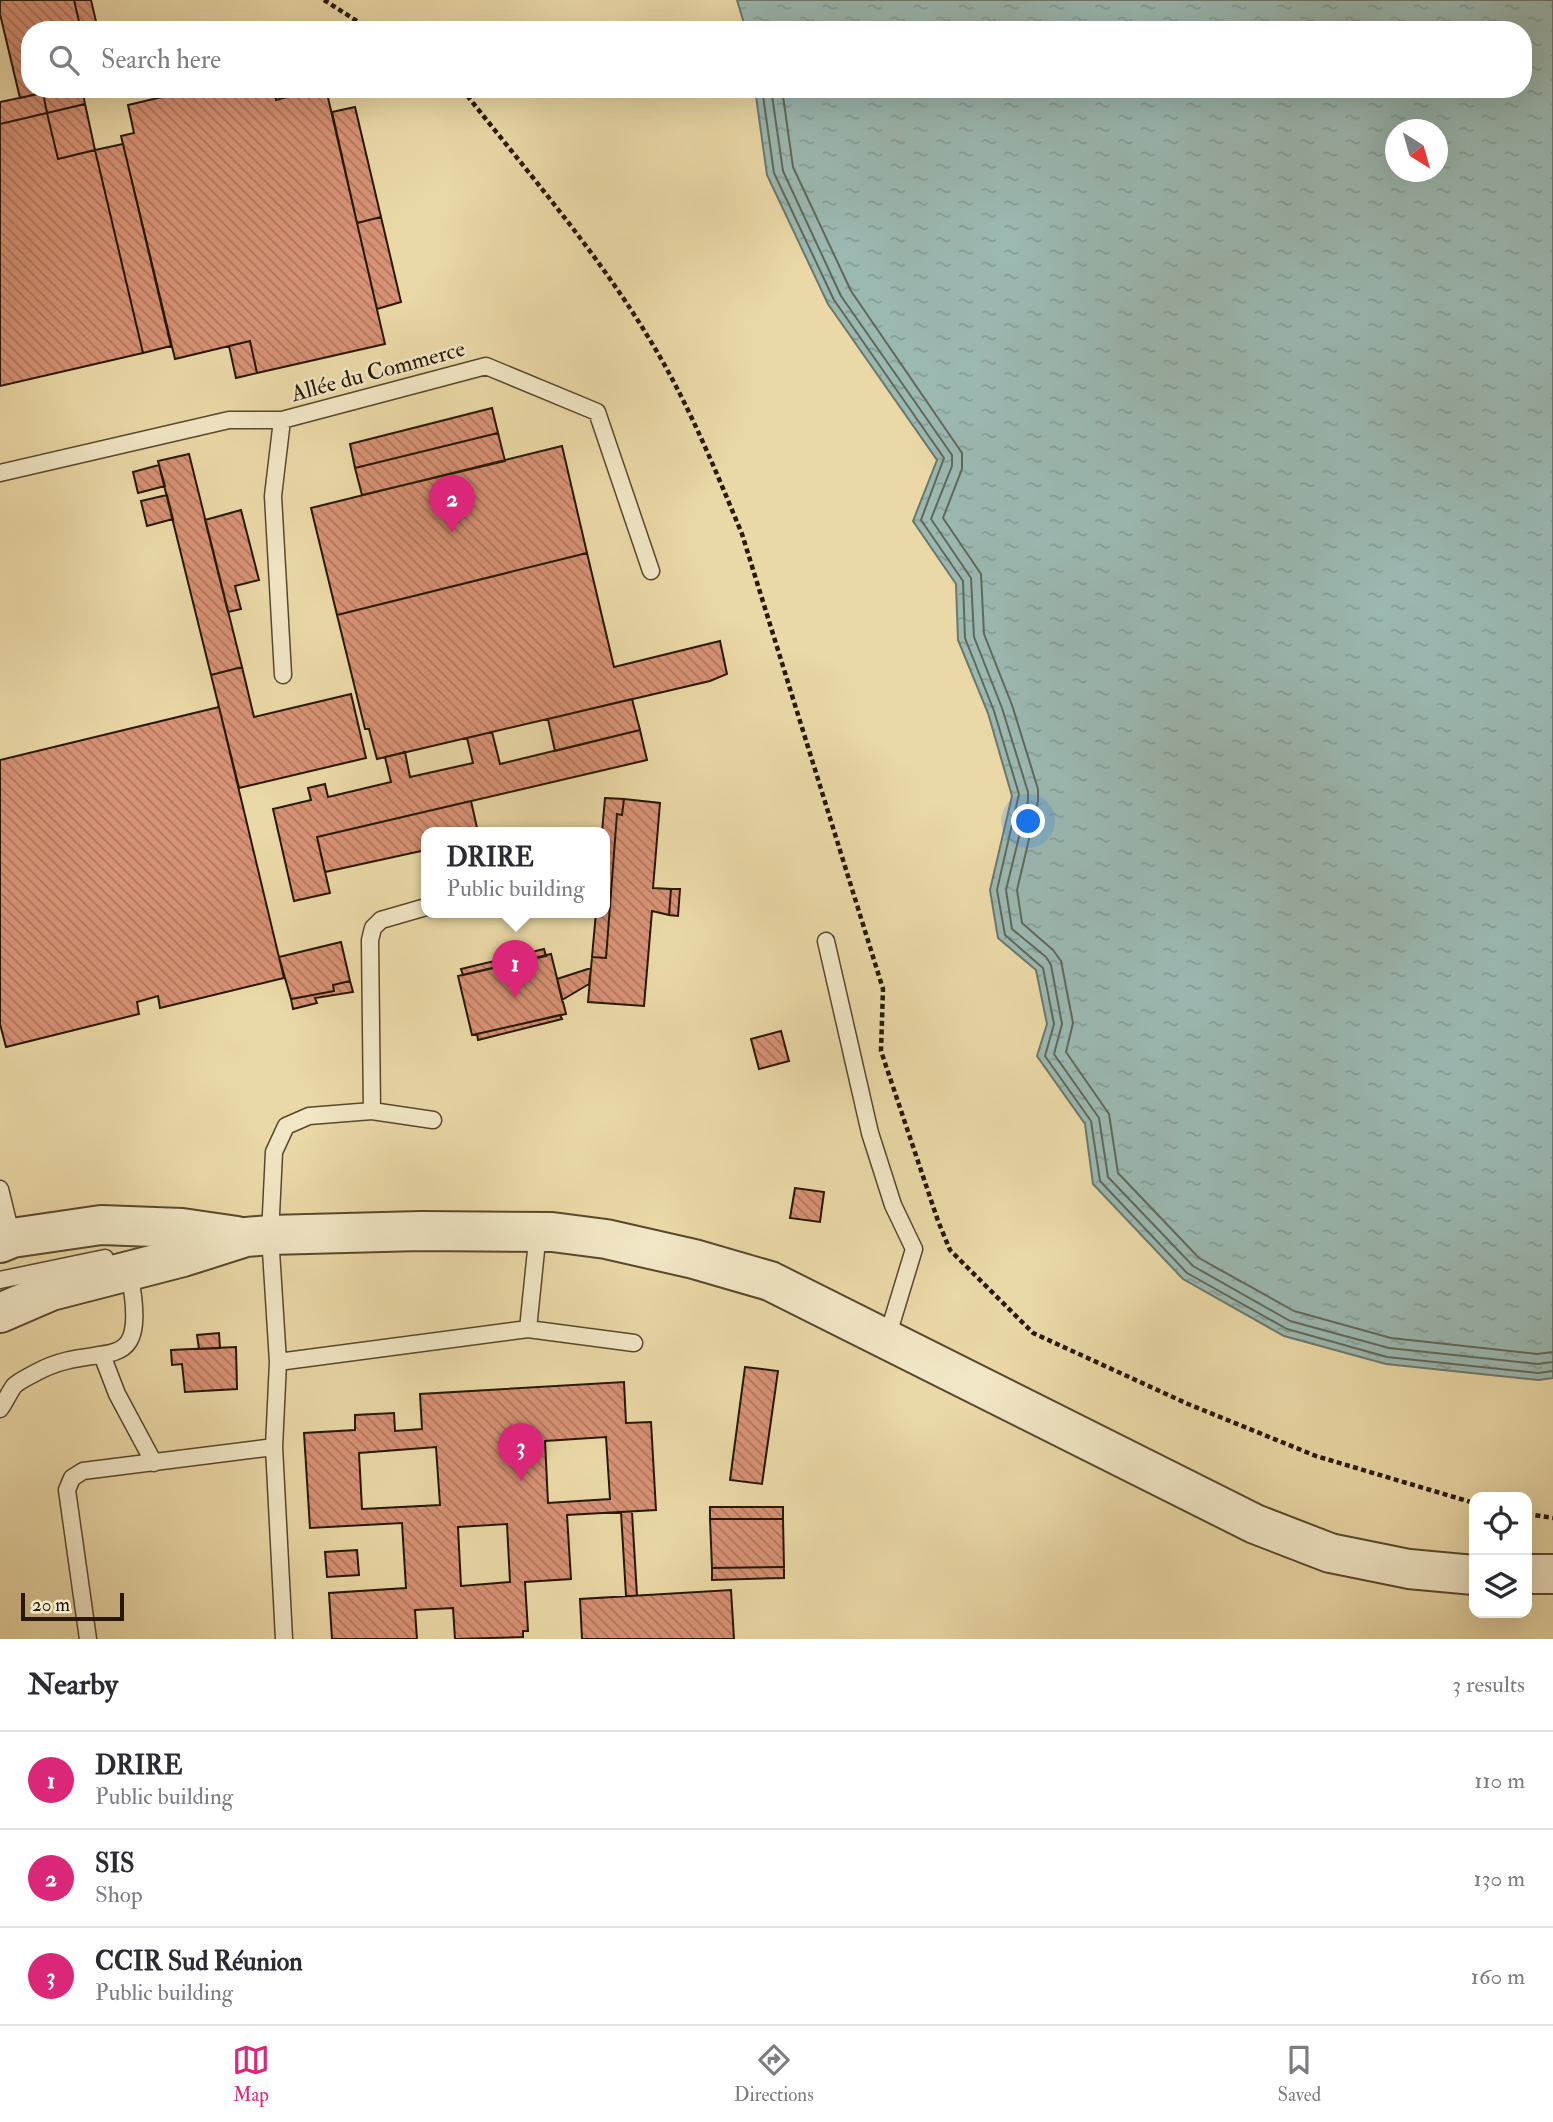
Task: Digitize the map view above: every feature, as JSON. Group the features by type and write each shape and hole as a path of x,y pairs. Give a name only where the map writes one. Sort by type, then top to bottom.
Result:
{"street":[{"path":"6,1241 101,1225 182,1228 258,1236 538,1231 606,1239 694,1259 770,1281 1255,1524 1330,1553 1409,1569 1469,1575"},
{"path":"0,1313 51,1291 258,1236"},
{"path":"1532,1574 1553,1574"}],"lane":[{"name":"Allée du Commerce","path":"0,473 229,419 282,420 485,366 597,412 651,571"},
{"path":"282,420 273,496 283,676"},
{"path":"372,1111 370,940 373,928 381,920 421,908"},
{"path":"826,941 870,1133 893,1205 914,1249 887,1338"},
{"path":"284,1639 274,1447 278,1362 258,1236 274,1152 286,1126 309,1116 372,1111 433,1120"},
{"path":"0,1189 6,1241"},
{"path":"528,1329 538,1231"},
{"path":"0,1280 113,1257 258,1236"},
{"path":"0,1409 16,1384 51,1365 119,1352 130,1341 136,1322 129,1271"},
{"path":"278,1362 528,1329 634,1343"},
{"path":"102,1355 117,1394 154,1463"},
{"path":"88,1639 66,1490 72,1478 83,1471 274,1447"}],"path":[{"path":"324,0 357,21"},
{"path":"469,98 601,265 653,345 695,423 742,534 883,989 881,1051 950,1250 1033,1333 1188,1404 1316,1456 1469,1502"},
{"path":"1532,1515 1553,1518"}],"water":[{"path":"737,0 1553,0 1553,1378 1539,1380 1386,1364 1284,1336 1183,1279 1093,1184 1085,1124 1037,1056 1047,1024 1036,970 998,938 990,890 1012,796 988,713 958,640 956,584 913,521 937,460 828,304 767,175 756,98 1532,98 1532,21 743,21"}],"building":[{"path":"0,0 74,0 79,21 21,21 21,98 20,98 0,14"},
{"path":"74,0 91,0 96,21 79,21"},
{"path":"21,98 44,98 47,113 0,124 0,102"},
{"path":"44,98 84,98 85,104 47,113"},
{"path":"158,98 328,98 385,344 257,373 250,341 175,359 121,136 134,133 128,105"},
{"path":"85,104 95,150 58,159 47,113"},
{"path":"355,107 381,217 357,223 332,112"},
{"path":"47,113 58,159 95,150 143,353 0,386 0,124"},
{"path":"123,144 171,346 143,353 95,150"},
{"path":"381,217 401,302 377,309 357,223"},
{"path":"250,341 257,373 236,378 229,346"},
{"path":"492,408 498,433 355,468 350,444"},
{"path":"498,433 505,461 362,495 355,468"},
{"path":"562,446 587,553 337,615 311,508"},
{"path":"189,454 242,667 211,675 158,461"},
{"path":"159,465 165,486 138,493 133,472"},
{"path":"167,495 173,519 147,526 141,501"},
{"path":"241,510 259,580 235,586 241,609 228,612 205,520"},
{"path":"587,553 614,667 720,641 727,674 710,681 377,759 369,729 365,729 337,615"},
{"path":"242,667 254,717 351,694 366,758 239,788 211,675"},
{"path":"632,699 640,730 555,751 548,719"},
{"path":"219,707 284,978 160,1008 158,996 137,1002 139,1014 6,1047 0,1024 0,760"},
{"path":"640,730 647,760 317,837 330,893 294,901 273,809 311,800 308,788 325,784 328,797 391,782 385,757 405,752 410,777 473,763 467,738 492,732 500,764"},
{"path":"605,798 624,799 622,815 617,814 610,906 610,827 602,827"},
{"path":"624,799 660,803 653,888 671,889 669,915 652,911 644,1006 588,1002 592,957 606,958 617,814 622,815"},
{"path":"471,801 477,827 421,827 421,851 325,872 317,837"},
{"path":"671,889 680,889 678,916 669,915"},
{"path":"595,918 609,918 606,958 592,957"},
{"path":"341,942 350,981 333,985 334,991 291,999 279,957"},
{"path":"544,949 546,956 463,975 461,969"},
{"path":"551,954 566,1014 472,1035 458,976"},
{"path":"591,968 589,984 562,1000 557,979"},
{"path":"350,981 353,992 315,998 317,1003 293,1009 291,999 334,991 333,985"},
{"path":"560,1015 562,1019 478,1040 477,1034"},
{"path":"781,1031 789,1061 759,1069 751,1039"},
{"path":"795,1188 824,1192 820,1222 790,1218"},
{"path":"219,1333 220,1348 199,1349 197,1335"},
{"path":"236,1347 237,1389 185,1392 182,1364 172,1365 171,1350"},
{"path":"745,1367 778,1371 762,1484 730,1480"},
{"path":"624,1382 626,1423 651,1422 656,1510 567,1515 571,1579 525,1582 528,1631 523,1631 523,1637 455,1639 453,1608 415,1610 417,1639 332,1639 329,1593 406,1588 402,1523 310,1528 304,1433 355,1430 355,1415 394,1413 395,1431 422,1429 420,1394","holes":["606,1437 610,1499 548,1503 545,1441","436,1447 440,1505 362,1509 359,1453","507,1524 510,1582 461,1586 458,1527"]},
{"path":"710,1507 783,1507 783,1519 710,1519"},
{"path":"621,1512 632,1512 637,1596 626,1596"},
{"path":"710,1519 783,1519 784,1567 712,1568"},
{"path":"357,1550 359,1575 327,1577 325,1552"},
{"path":"784,1567 784,1578 712,1580 712,1568"},
{"path":"731,1590 734,1639 582,1639 580,1599"}],"place":[{"name":"SIS","path":"452,533"},
{"name":"DRIRE","path":"515,998"},
{"name":"CCIR Sud Réunion","path":"521,1481"}]}
